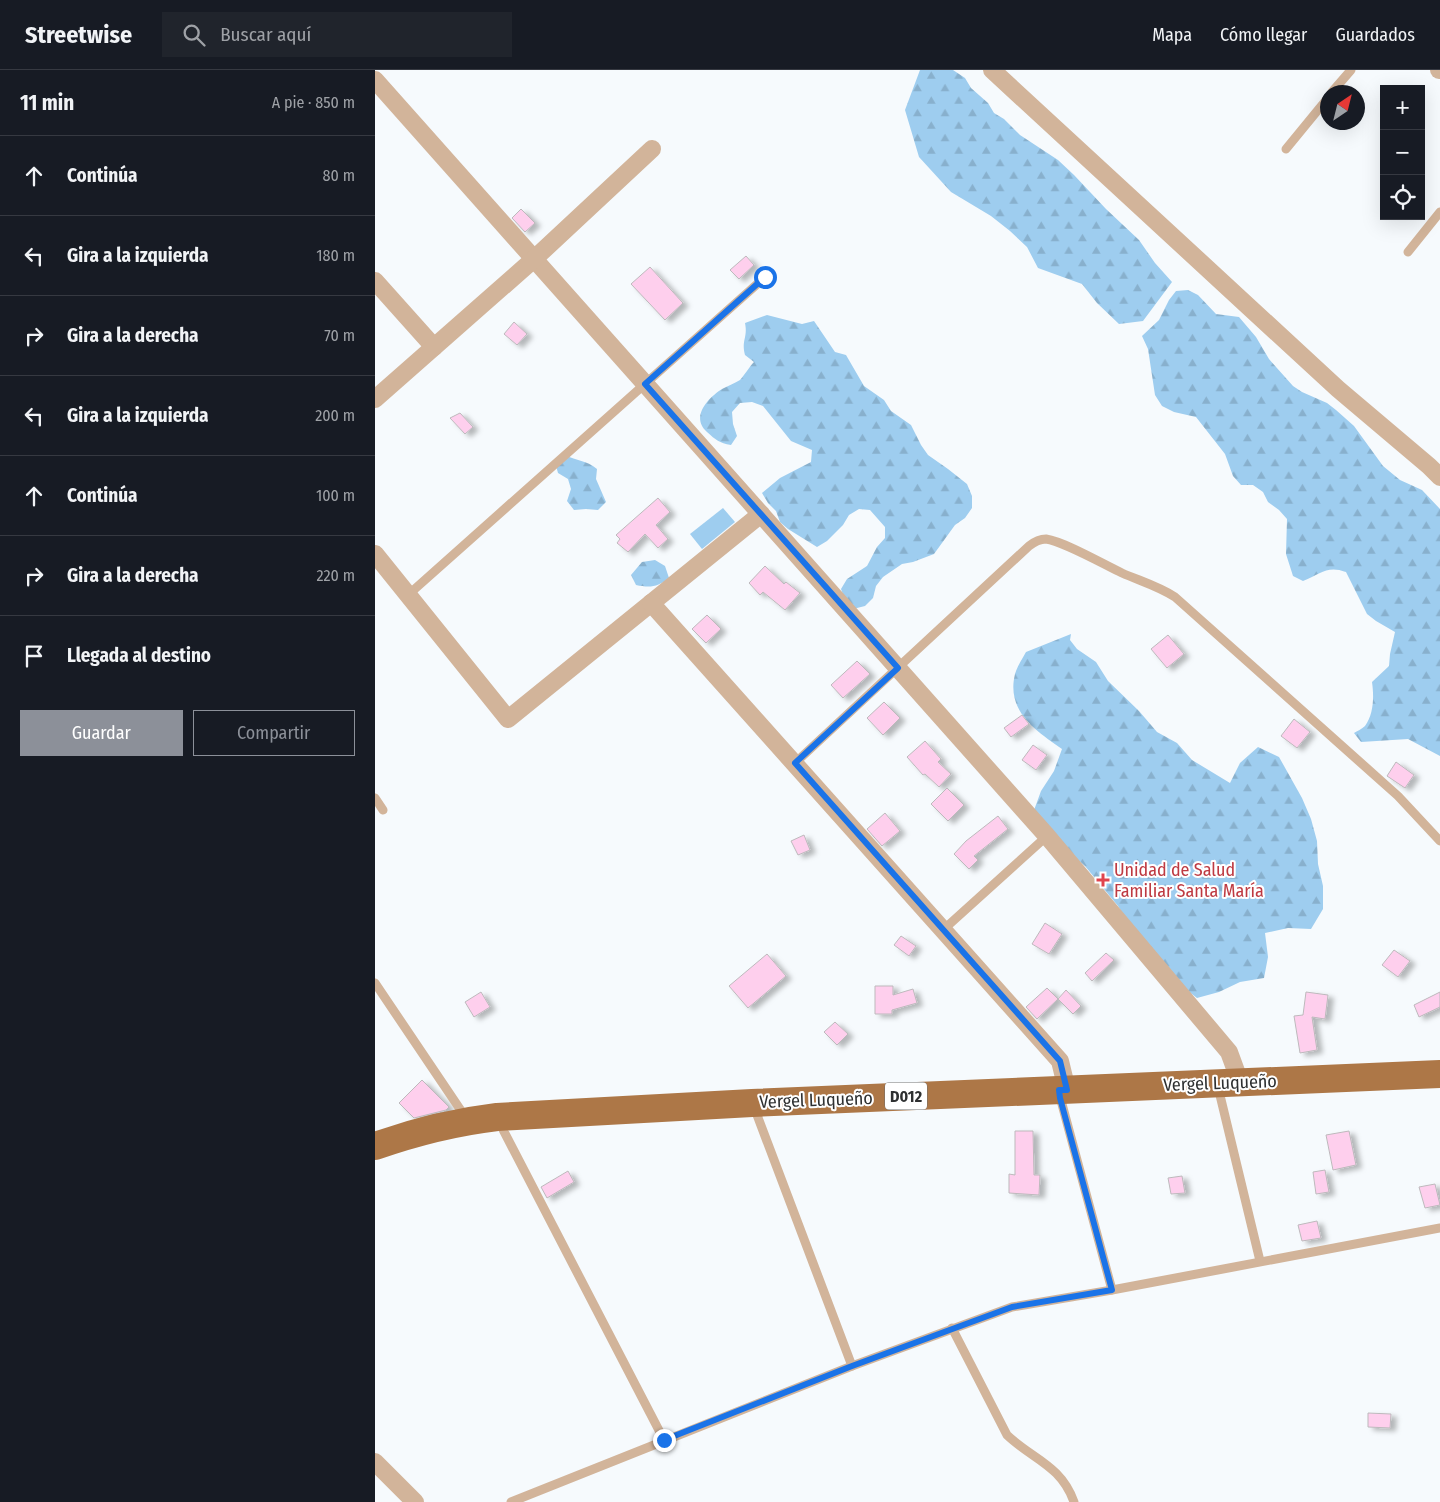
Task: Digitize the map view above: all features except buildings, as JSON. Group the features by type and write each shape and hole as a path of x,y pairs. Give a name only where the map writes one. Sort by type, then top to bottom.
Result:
{"main road":[{"name":"Vergel Luqueño","path":"375,1146 426,1130 497,1117 752,1103 1440,1074"}],"street":[{"path":"992,70 1338,389 1440,477"},
{"path":"375,80 1047,836 1229,1052 1229,1082"},
{"path":"375,399 534,259 652,149"},
{"path":"375,281 434,347"},
{"path":"375,554 508,719 761,514"},
{"path":"651,603 1060,1061 1063,1090"},
{"path":"375,1462 415,1502"}],"lane":[{"path":"1339,85 1351,70"},
{"path":"1286,150 1320,108"},
{"path":"1408,252 1440,212"},
{"path":"408,595 765,277"},
{"path":"795,763 1029,546 1038,540 1046,539 1124,574 1161,588 1175,597 1398,796 1440,841"},
{"path":"375,798 383,810"},
{"path":"943,930 1047,836"},
{"path":"375,984 468,1121"},
{"path":"1229,1082 1259,1261"},
{"path":"1063,1090 1112,1290"},
{"path":"752,1103 852,1366"},
{"path":"497,1117 664,1440"},
{"path":"511,1502 852,1366 1012,1307 1440,1228"},
{"path":"952,1328 1007,1435 1019,1446 1054,1469 1071,1494 1074,1502"}],"green space":[{"path":"920,70 953,70 965,78 971,88 988,103 994,113 1004,119 1020,135 1058,160 1139,240 1155,263 1172,282 1143,321 1119,324 1097,303 1082,284 1038,268 1027,247 1010,231 991,216 951,192 919,157 905,110"},
{"path":"1188,290 1198,295 1216,314 1239,317 1256,337 1269,359 1293,386 1327,403 1336,410 1354,426 1383,466 1400,480 1422,490 1440,509 1440,756 1408,739 1361,742 1354,733 1365,726 1368,721 1372,710 1372,682 1389,666 1395,632 1367,614 1346,572 1334,569 1329,570 1303,581 1293,576 1286,554 1287,519 1268,502 1263,492 1253,485 1241,485 1233,476 1225,454 1196,417 1174,412 1162,406 1155,395 1148,349 1142,336 1159,320 1176,291"},
{"path":"767,315 802,324 814,321 835,352 846,355 864,386 884,400 891,411 911,425 928,455 967,484 972,496 972,508 965,518 955,525 934,554 902,564 883,577 876,586 873,598 865,606 853,609 845,600 841,589 847,579 867,566 877,547 885,538 885,527 870,510 859,509 849,515 843,525 827,541 817,547 780,522 776,511 762,493 780,478 811,462 812,450 791,441 763,406 752,402 740,403 732,412 737,436 731,445 718,441 702,426 701,414 711,397 740,380 754,362 745,355 745,323"},
{"path":"565,455 597,469 596,479 606,502 598,510 574,510 567,501 571,489 568,479 558,473 555,462"},
{"path":"723,508 735,522 702,549 690,534"},
{"path":"655,560 665,566 669,578 654,586 636,585 631,575 642,562"},
{"path":"1071,634 1070,640 1077,649 1096,662 1108,681 1139,711 1157,732 1177,743 1192,760 1230,783 1240,763 1258,747 1279,757 1302,798 1311,819 1317,841 1318,864 1323,886 1323,909 1311,929 1288,928 1265,933 1268,957 1264,978 1240,982 1219,992 1197,998 1179,984 1131,927 1118,906 1085,866 1068,851 1033,813 1041,791 1054,771 1062,749 1033,727 1019,709 1013,687 1015,674 1026,652"}],"place":[{"name":"Unidad de Salud Familiar Santa María","path":"1103,880"}],"route":[{"path":"664,1440 852,1366 1012,1307 1112,1290 1060,1098 1059,1090 1067,1090 1060,1061 795,763 898,668 645,384 765,277"}]}
